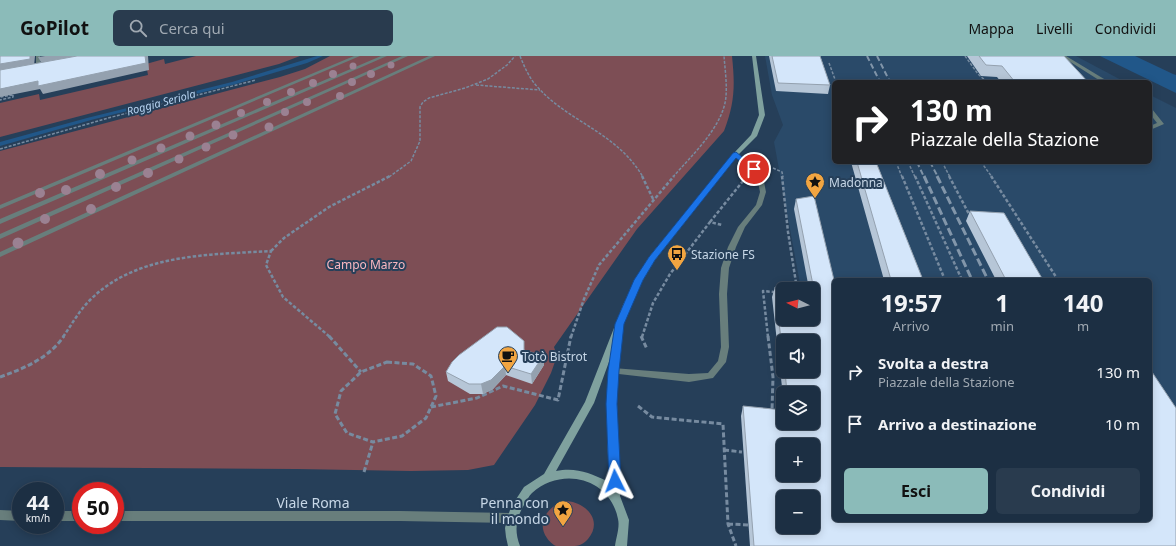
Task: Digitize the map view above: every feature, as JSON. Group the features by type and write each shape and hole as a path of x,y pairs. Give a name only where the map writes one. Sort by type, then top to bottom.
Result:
{"main road":[{"path":"547,478 589,403 639,280 652,259 736,154 754,136 762,115 754,56"},
{"path":"616,496 612,404 614,371 620,324"},
{"path":"514,546 511,531 512,518 516,506 524,494 534,484 547,478 568,473 590,477 600,482 616,496 622,508 625,529 621,546"}],"street":[{"path":"38,56 39,68"},
{"path":"0,207 358,56"},
{"path":"0,222 385,56"},
{"path":"0,236 406,56"},
{"path":"0,255 433,56"},
{"path":"1063,56 1103,80"},
{"path":"33,70 47,67"},
{"path":"1152,113 1160,124 1152,127"},
{"path":"614,371 689,378 710,376 722,362 725,346 723,294 725,268 732,247 742,227 759,205 763,192 761,182 756,171 736,154"},
{"path":"0,515 12,516"},
{"name":"Viale Roma","path":"124,516 400,516 512,518"}],"path":[{"path":"361,372 334,340 283,297 266,265 271,251 284,238 304,223 329,207 388,178 411,160 420,141 420,108 423,102 429,98 474,85 500,71 515,56"},
{"path":"520,56 524,69 534,85 572,116 605,136 623,151 650,189 654,201"},
{"path":"431,407 476,399 491,394 503,386 558,400 572,335 584,299 599,265 715,127 722,112 726,98 724,56"},
{"path":"965,56 978,74 985,80"},
{"path":"829,63 835,80"},
{"path":"0,149 112,117 258,80"},
{"path":"474,85 541,90"},
{"path":"13,95 13,97 0,100 1,98 13,95"},
{"path":"897,164 945,278"},
{"path":"909,164 961,278"},
{"path":"943,164 971,216"},
{"path":"981,164 1007,200 1057,278"},
{"path":"771,167 782,172 788,232 796,282"},
{"path":"647,349 641,335 653,303 670,274 744,180"},
{"path":"710,222 722,225"},
{"path":"0,377 28,367 56,346 82,309 92,298 124,276 166,260 271,251"},
{"path":"773,413 773,377 763,292 776,293"},
{"path":"387,362 413,364 431,376 436,396 426,418 402,436 373,442 347,433 335,414 341,391 361,372 387,362"},
{"path":"638,406 652,417 723,424 728,524 736,546"},
{"path":"364,472 373,442"},
{"path":"724,450 742,452"},
{"path":"728,524 749,525"}],"shaded area":[{"path":"765,56 1076,56 1121,80 832,80 832,164 1152,164 1152,96 1176,108 1176,546 750,546 741,416 776,422 776,430 820,430 820,386 782,386 781,378 820,378 820,334 776,334 772,297 776,297 776,326 820,326 820,282 800,282 774,142 783,125 772,95"},
{"path":"1100,56 1135,56 1176,75 1176,93"}],"green space":[{"path":"196,56 300,56 279,64 0,137 0,103 39,94 40,100 148,75 146,64 164,59 165,64"},
{"name":"Campo Marzo","path":"330,56 732,56 734,76 733,94 728,121 724,131 637,229 554,347 557,356 551,373 535,405 494,465 468,470 411,471 0,467 0,151 280,77 305,69"},
{"path":"567,501 574,502 586,509 591,514 594,526 588,539 581,544 574,546 556,546 552,544 544,532 544,520 546,514 550,510"}],"building":[{"path":"0,56 30,56 30,59 0,64"},
{"path":"77,56 145,56 146,63 38,86 38,81 0,89 0,70"},
{"path":"772,56 820,56 830,85 778,83"},
{"path":"979,56 1064,56 1086,80 1013,80 1002,66 986,65"},
{"path":"858,164 877,164 922,278 890,278"},
{"path":"814,196 834,278 832,278 832,522 1152,522 1152,372 1176,408 1176,546 754,546 743,406 776,409 776,430 820,430 820,386 786,386 786,378 820,378 820,334 780,334 779,326 820,326 820,282 812,282 796,199"},
{"path":"970,211 1004,213 1042,278 1005,278"},
{"path":"497,327 507,327 524,341 524,350 543,356 531,374 505,366 491,380 481,384 469,384 446,372 452,362 459,355"}],"waterway":[{"name":"Roggia Seriola","path":"0,144 89,119 234,83 321,56"}],"railway":[{"path":"867,56 879,80"},
{"path":"877,56 889,80"},
{"path":"918,164 924,177"},
{"path":"931,164 938,177"},
{"path":"924,176 971,278"},
{"path":"937,176 987,278"}],"place":[{"name":"Madonna","path":"815,199"},
{"name":"Stazione FS","path":"677,271"},
{"name":"Totò Bistrot","path":"508,373"},
{"name":"Penna con il mondo","path":"563,527"}],"route":[{"path":"615,481 612,404 614,371 620,324 627,305 639,280 652,259 736,154 754,169"}]}
